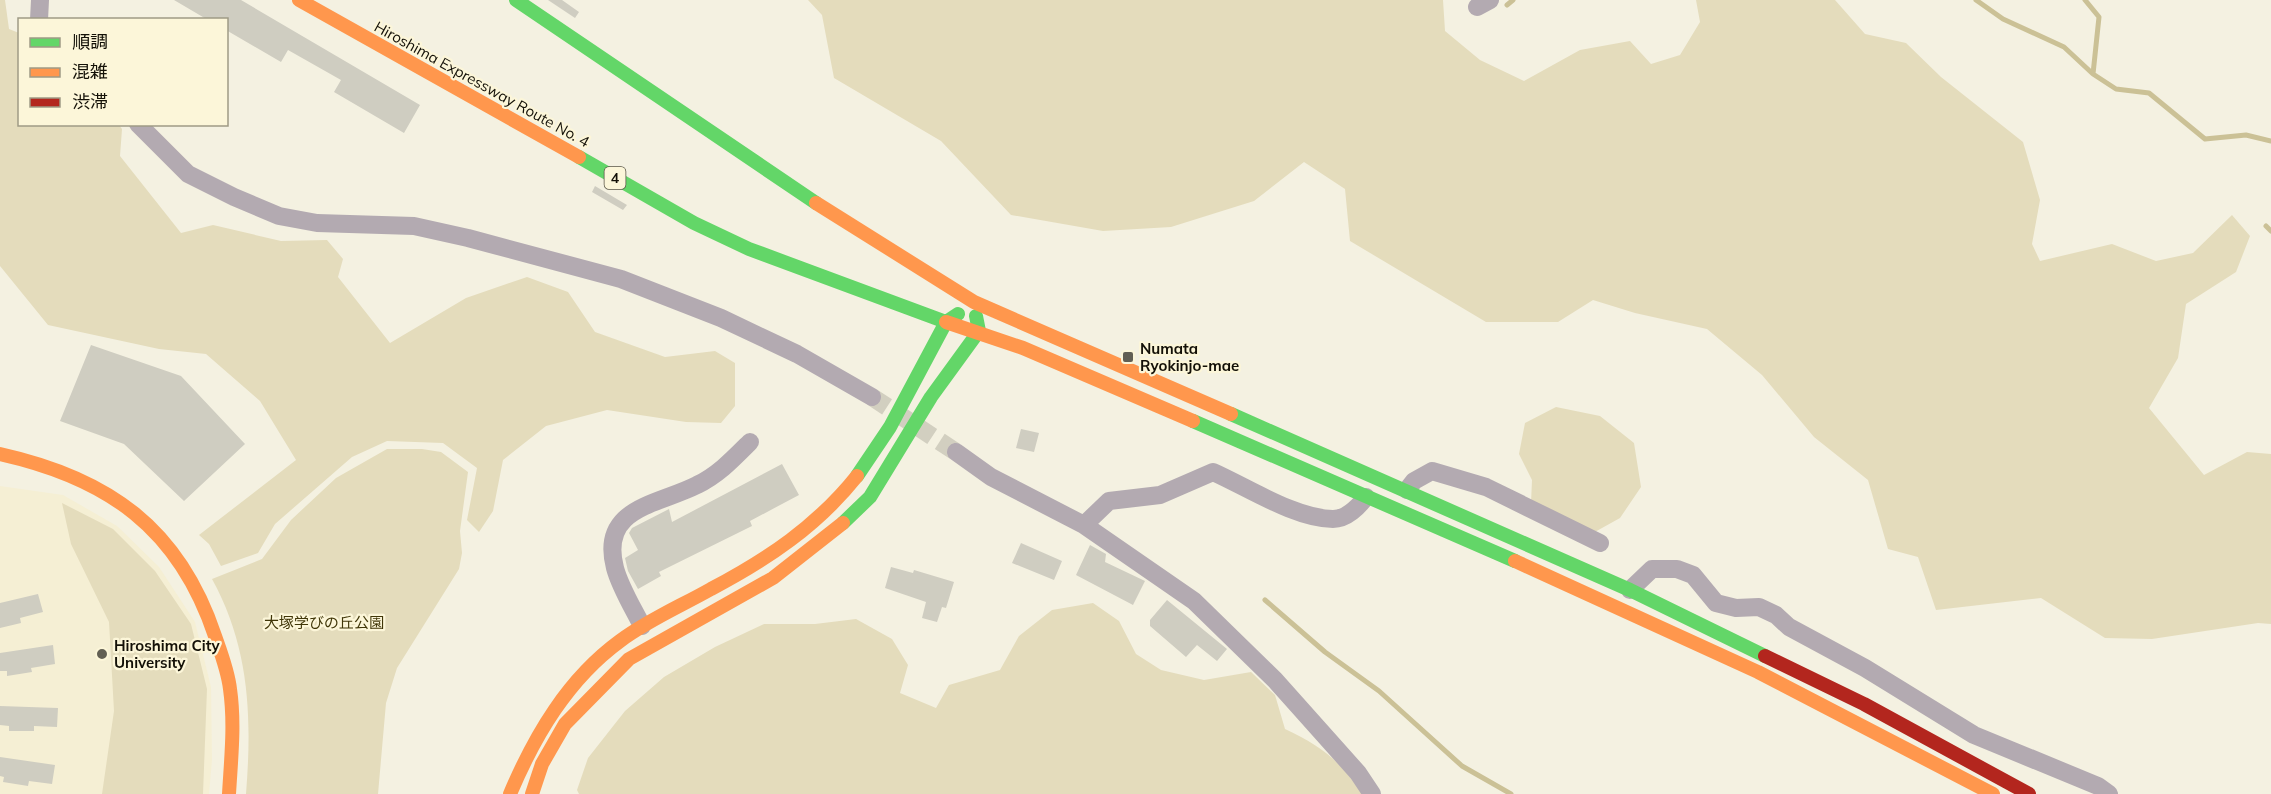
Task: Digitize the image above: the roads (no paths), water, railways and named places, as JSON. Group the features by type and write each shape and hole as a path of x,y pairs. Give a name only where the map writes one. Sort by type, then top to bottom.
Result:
{"main road":[{"name":"Hiroshima Expressway Route No. 4","path":"299,0 694,222 749,249 946,322 979,331 1597,596 1758,672 1993,794"},
{"path":"516,0 856,230 974,302 1407,490 1630,590 1864,704 2029,794"},
{"path":"510,794 524,758 549,714 584,673 642,626 762,561 818,520 853,483 885,435 946,322 974,302"},
{"path":"532,794 543,764 565,724 629,659 773,578 831,534 870,497 931,397 979,331 974,302"},
{"path":"0,454 27,458 85,478 113,494 178,557 212,618 231,693 228,794"}],"street":[{"path":"39,18 40,0"},
{"path":"140,126 188,174 279,216 317,223 414,226 621,279 721,318 796,354 872,397"},
{"path":"642,626 615,568 612,538 624,518 638,508 696,486 724,469 750,442"},
{"path":"956,452 991,477 1084,525 1194,601 1275,680 1358,772 1372,794"},
{"path":"1407,490 1414,481 1432,471 1486,487 1600,543"},
{"path":"1084,525 1109,501 1160,495 1213,472 1307,515 1335,519 1357,510 1366,497"},
{"path":"1630,590 1652,569 1677,569 1693,575 1716,603 1736,608 1759,607 1776,615 1789,627 1934,708 1974,735 2079,777 2109,794"},
{"path":"2071,794 2079,777"}],"waterway":[{"path":"1507,5 1513,0"},
{"path":"1976,0 2003,19 2064,47 2093,74"},
{"path":"2085,0 2099,17 2093,74 2116,89 2149,93 2205,139 2246,135 2271,141"},
{"path":"2266,226 2271,231"},
{"path":"1265,600 1325,652 1379,691 1462,766 1511,794"}],"tunnel":[{"path":"872,397 956,452"}],"place":[{"name":"Numata Ryokinjo-mae","path":"1128,357"},
{"name":"Hiroshima City University","path":"102,654"}],"park label":[{"name":"大塚学びの丘公園","path":"324,622"}]}
